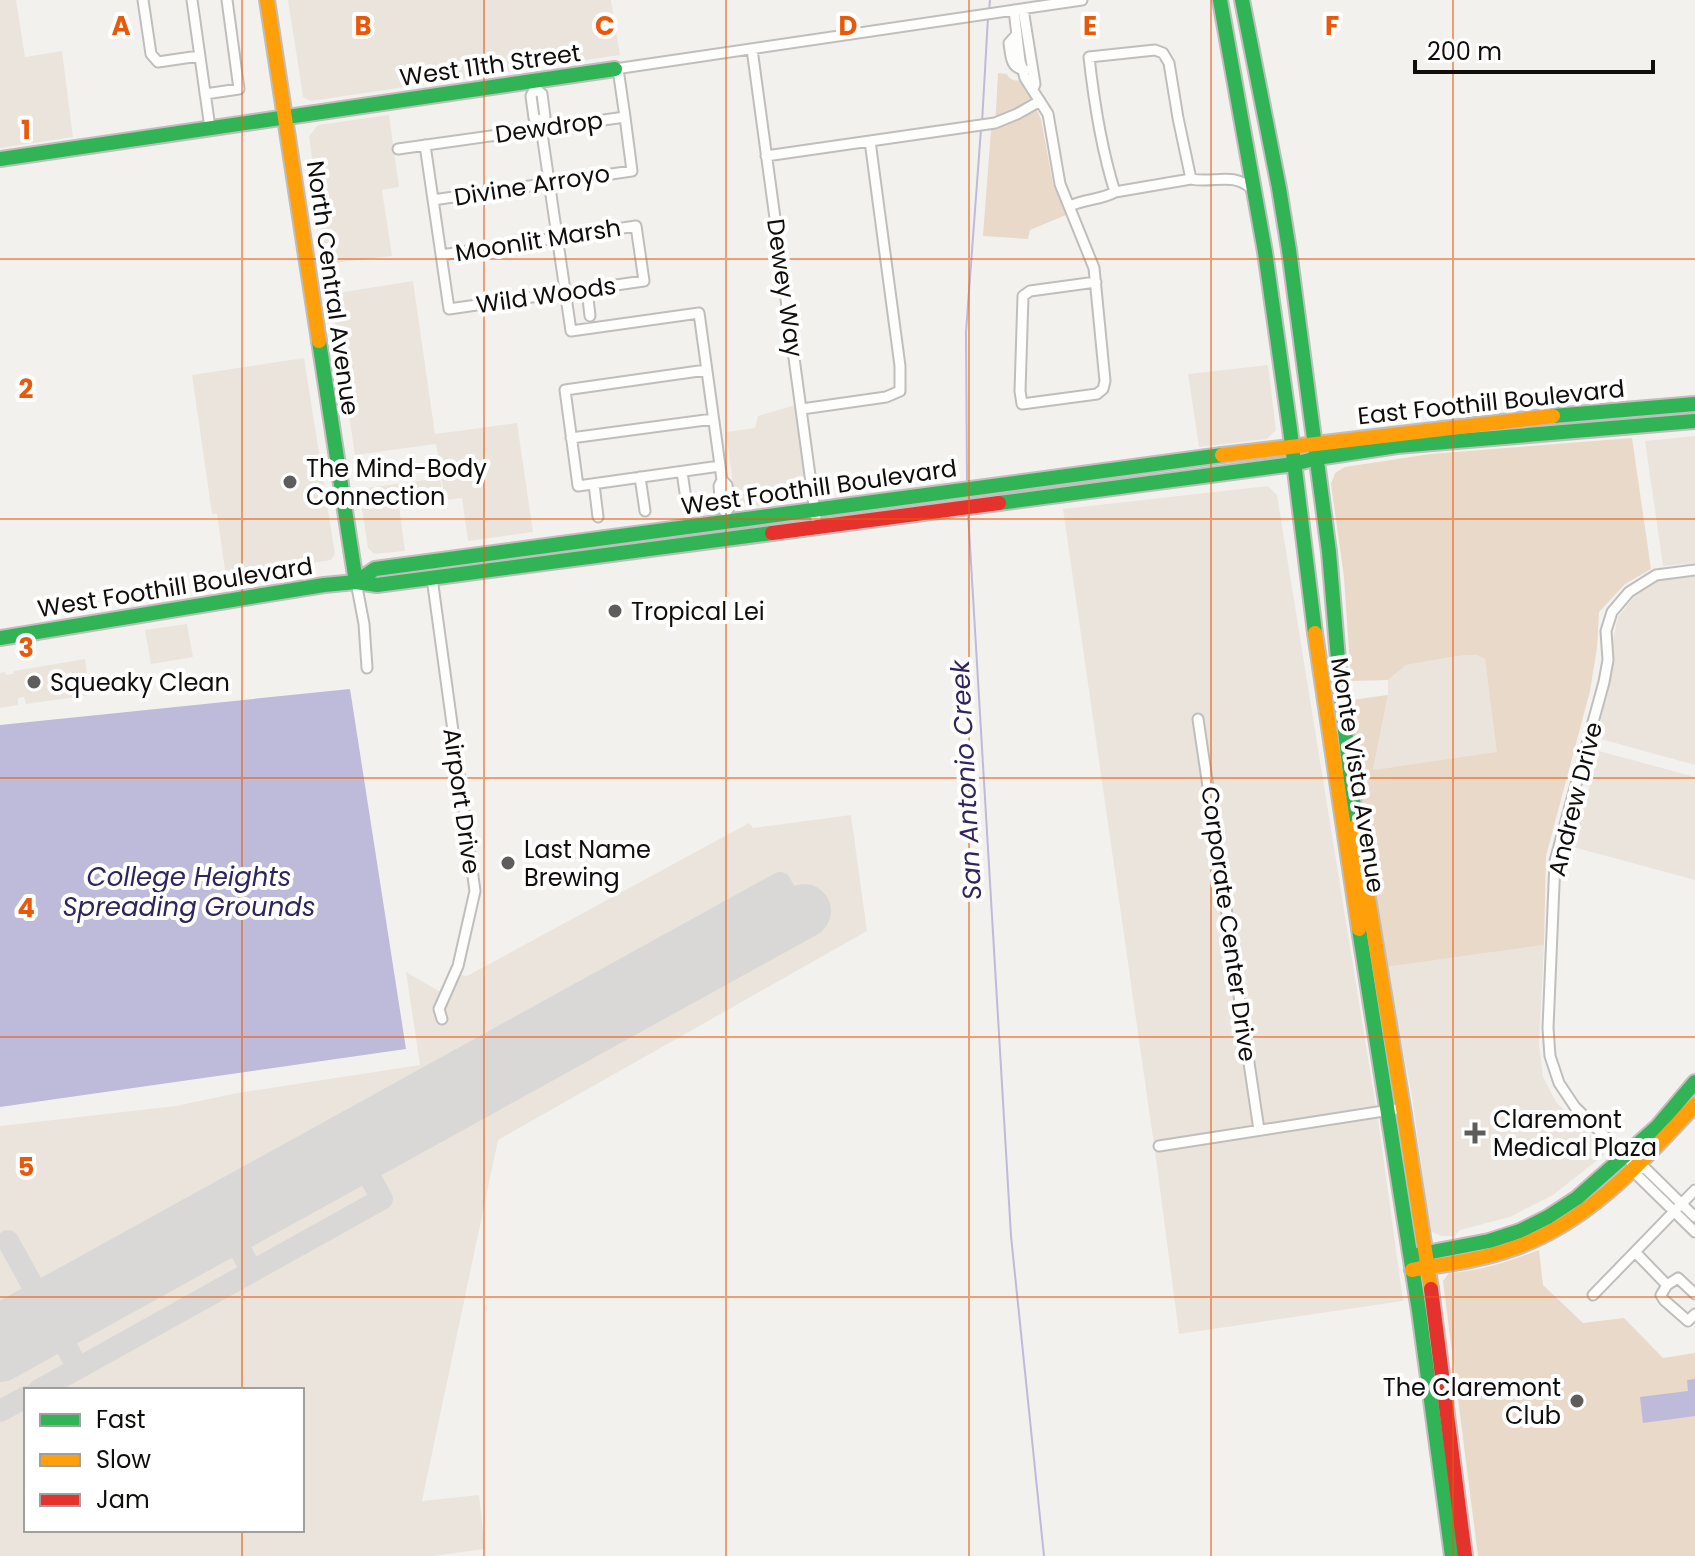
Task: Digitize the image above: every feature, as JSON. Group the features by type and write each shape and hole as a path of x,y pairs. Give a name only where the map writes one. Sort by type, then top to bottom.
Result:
{"main road":[{"name":"North Central Avenue","path":"267,0 356,582"},
{"name":"Monte Vista Avenue","path":"1220,0 1265,252 1317,652 1388,1111 1419,1262 1465,1556"},
{"name":"Monte Vista Avenue","path":"1242,0 1279,188 1316,451 1357,839 1403,1108 1452,1556"},
{"name":"West 11th Street","path":"0,159 534,84 616,69"},
{"name":"East Foothill Boulevard","path":"1294,464 1316,451 1527,418 1695,404"},
{"name":"East Foothill Boulevard","path":"1292,448 1316,451 1397,446 1695,421"},
{"name":"West Foothill Boulevard","path":"356,582 375,569 606,538 726,517 815,510 1292,448"},
{"name":"West Foothill Boulevard","path":"0,638 356,582 377,585 1294,464"},
{"path":"1086,491 1091,484 1126,476 1136,468"},
{"path":"546,563 552,554 595,548 606,538"},
{"path":"467,573 474,565 515,558 522,549"},
{"path":"1632,1163 1695,1082"},
{"path":"1419,1262 1499,1253 1555,1230 1586,1210 1695,1105"}],"street":[{"path":"143,0 151,54 158,62 199,56"},
{"path":"192,0 210,128"},
{"path":"205,94 239,89 227,0"},
{"name":"West 11th Street","path":"616,69 1082,0"},
{"path":"1018,10 1017,34 1027,69 1035,84 1033,89 1048,114 1060,184 1094,268 1096,282 1105,381 1103,389 1097,394 1022,404 1023,296 1030,291 1096,282"},
{"path":"1018,10 1027,69"},
{"name":"Dewey Way","path":"752,49 817,527"},
{"path":"1115,192 1102,145 1089,57 1155,50 1163,53 1169,63 1191,179"},
{"name":"Dewdrop","path":"398,149 541,124 625,117 616,69"},
{"path":"534,84 542,94 538,106 545,117 541,124 571,331 699,313 722,480 727,485 724,496 730,507 726,517"},
{"path":"766,156 995,123 1040,101"},
{"name":"Divine Arroyo","path":"433,200 632,171 625,117"},
{"path":"802,409 886,397 900,391 900,366 870,141"},
{"path":"425,145 441,255"},
{"path":"1070,206 1115,192 1191,179 1240,180 1254,191"},
{"name":"Moonlit Marsh","path":"441,255 636,226 644,281"},
{"name":"Wild Woods","path":"441,255 449,309 644,281"},
{"path":"587,290 590,316"},
{"path":"706,370 565,390 571,438 578,486 720,466"},
{"path":"571,438 713,419"},
{"path":"682,472 687,506"},
{"path":"640,477 645,511"},
{"path":"594,484 598,517"},
{"name":"Andrew Drive","path":"1632,1163 1575,1107 1559,1083 1550,1056 1548,1014 1555,861 1604,682 1608,660 1606,631 1612,612 1629,592 1656,575 1695,570"},
{"name":"Airport Drive","path":"432,578 475,891 458,966 439,1009 442,1019"},
{"path":"356,582 364,624 367,668"},
{"name":"Corporate Center Drive","path":"1198,719 1259,1130"},
{"path":"1159,1146 1403,1108"},
{"path":"1632,1163 1645,1168 1695,1217"},
{"path":"1632,1163 1637,1175 1695,1232"},
{"path":"1593,1295 1695,1190"},
{"path":"1635,1252 1667,1285"},
{"path":"1695,1294 1678,1278 1667,1285 1661,1295 1688,1321 1695,1314"}],"shaded area":[{"path":"0,0 16,0 25,57 62,51 73,137 0,148"},
{"path":"288,0 611,0 620,55 311,101 303,97"},
{"path":"998,73 1007,74 1014,80 1023,80 1041,119 1053,184 1066,215 1030,230 1028,239 983,236"},
{"path":"389,115 399,187 382,190 392,256 326,264 309,136 318,125"},
{"path":"413,281 435,434 517,423 533,532 468,541 462,498 445,500 436,444 355,455 331,294"},
{"path":"304,358 335,554 331,560 226,577 217,514 212,514 192,375"},
{"path":"1268,365 1276,430 1267,439 1199,447 1188,374"},
{"path":"795,405 807,492 800,501 736,508 726,432 755,428 758,416"},
{"path":"1695,436 1695,563 1663,566 1645,441"},
{"path":"1632,438 1651,569 1625,584 1599,612 1590,691 1546,856 1544,945 1386,967 1354,746 1351,700 1388,695 1373,770 1497,752 1485,659 1477,655 1406,665 1388,680 1351,681 1344,577 1331,484 1335,473 1345,467 1430,454"},
{"path":"440,478 443,499 399,506 405,551 374,554 368,548 359,489"},
{"path":"1268,486 1277,495 1379,1126 1403,1301 1179,1334 1063,509"},
{"path":"1695,575 1695,765 1597,738 1618,617 1634,597 1659,580"},
{"path":"187,624 193,657 151,664 145,630"},
{"path":"1477,655 1485,659 1498,753 1373,770 1388,695 1388,680 1406,665"},
{"path":"85,659 90,695 26,704 24,697 18,698 18,705 0,708 0,673 13,674 14,671"},
{"path":"1599,751 1695,777 1695,880 1573,847"},
{"path":"851,815 867,931 498,1140 422,1501 479,1495 485,1549 433,1556 0,1556 0,1126 176,1106 237,1093 420,1065 406,972 439,991 461,975 467,976 749,823 753,828"},
{"path":"1544,945 1539,1044 1543,1077 1556,1102 1600,1145 1604,1155 1553,1195 1510,1217 1460,1230 1454,1236 1441,1236 1430,1231 1412,1096 1386,967"},
{"name":"The Claremont Club","path":"1539,1250 1543,1285 1583,1323 1624,1318 1663,1358 1695,1353 1695,1556 1478,1556 1443,1281 1449,1273 1484,1268"}],"water":[{"name":"College Heights Spreading Grounds","path":"350,689 406,1049 0,1107 0,725"},
{"path":"1695,1379 1695,1416 1643,1423 1640,1397 1688,1391 1687,1380"}],"waterway":[{"name":"San Antonio Creek","path":"989,11 990,0"},
{"name":"San Antonio Creek","path":"982,123 988,17"},
{"name":"San Antonio Creek","path":"967,482 966,332 981,129"},
{"name":"San Antonio Creek","path":"968,512 1011,1236 1044,1556"}],"taxiway":[{"path":"0,1313 780,883 798,915"},
{"path":"595,985 613,1017"},
{"path":"43,1388 382,1199 341,1125"},
{"path":"211,1197 252,1271"},
{"path":"8,1241 78,1368"},
{"path":"0,1411 24,1398"}],"runway":[{"path":"0,1355 804,911"}],"traffic: fast":[{"path":"1220,0 1265,252 1315,633"},
{"path":"1242,0 1289,250 1329,552 1356,826"},
{"path":"0,159 615,69"},
{"path":"319,341 356,582"},
{"path":"1553,416 1695,404"},
{"path":"999,503 1294,464 1397,446 1695,421"},
{"path":"356,582 375,569 1222,455"},
{"path":"0,638 324,585 356,582 377,585 772,533"},
{"path":"1359,929 1419,1311 1452,1556"},
{"path":"1416,1255 1489,1241 1520,1231 1548,1217 1577,1198 1657,1127 1695,1082"}],"traffic: slow":[{"path":"267,0 319,341"},
{"path":"1222,455 1553,416"},
{"path":"1315,633 1359,929"},
{"path":"1356,826 1431,1289"},
{"path":"1412,1270 1502,1252 1541,1237 1566,1223 1613,1188 1695,1105"}],"traffic: jam":[{"path":"772,533 999,503"},
{"path":"1431,1289 1465,1556"}],"place":[{"name":"The Mind-Body Connection","path":"290,482"},
{"name":"Tropical Lei","path":"615,611"},
{"name":"Squeaky Clean","path":"34,682"},
{"name":"Last Name Brewing","path":"508,863"},
{"name":"Claremont Medical Plaza","path":"1475,1133"},
{"name":"The Claremont Club","path":"1577,1401"}]}
